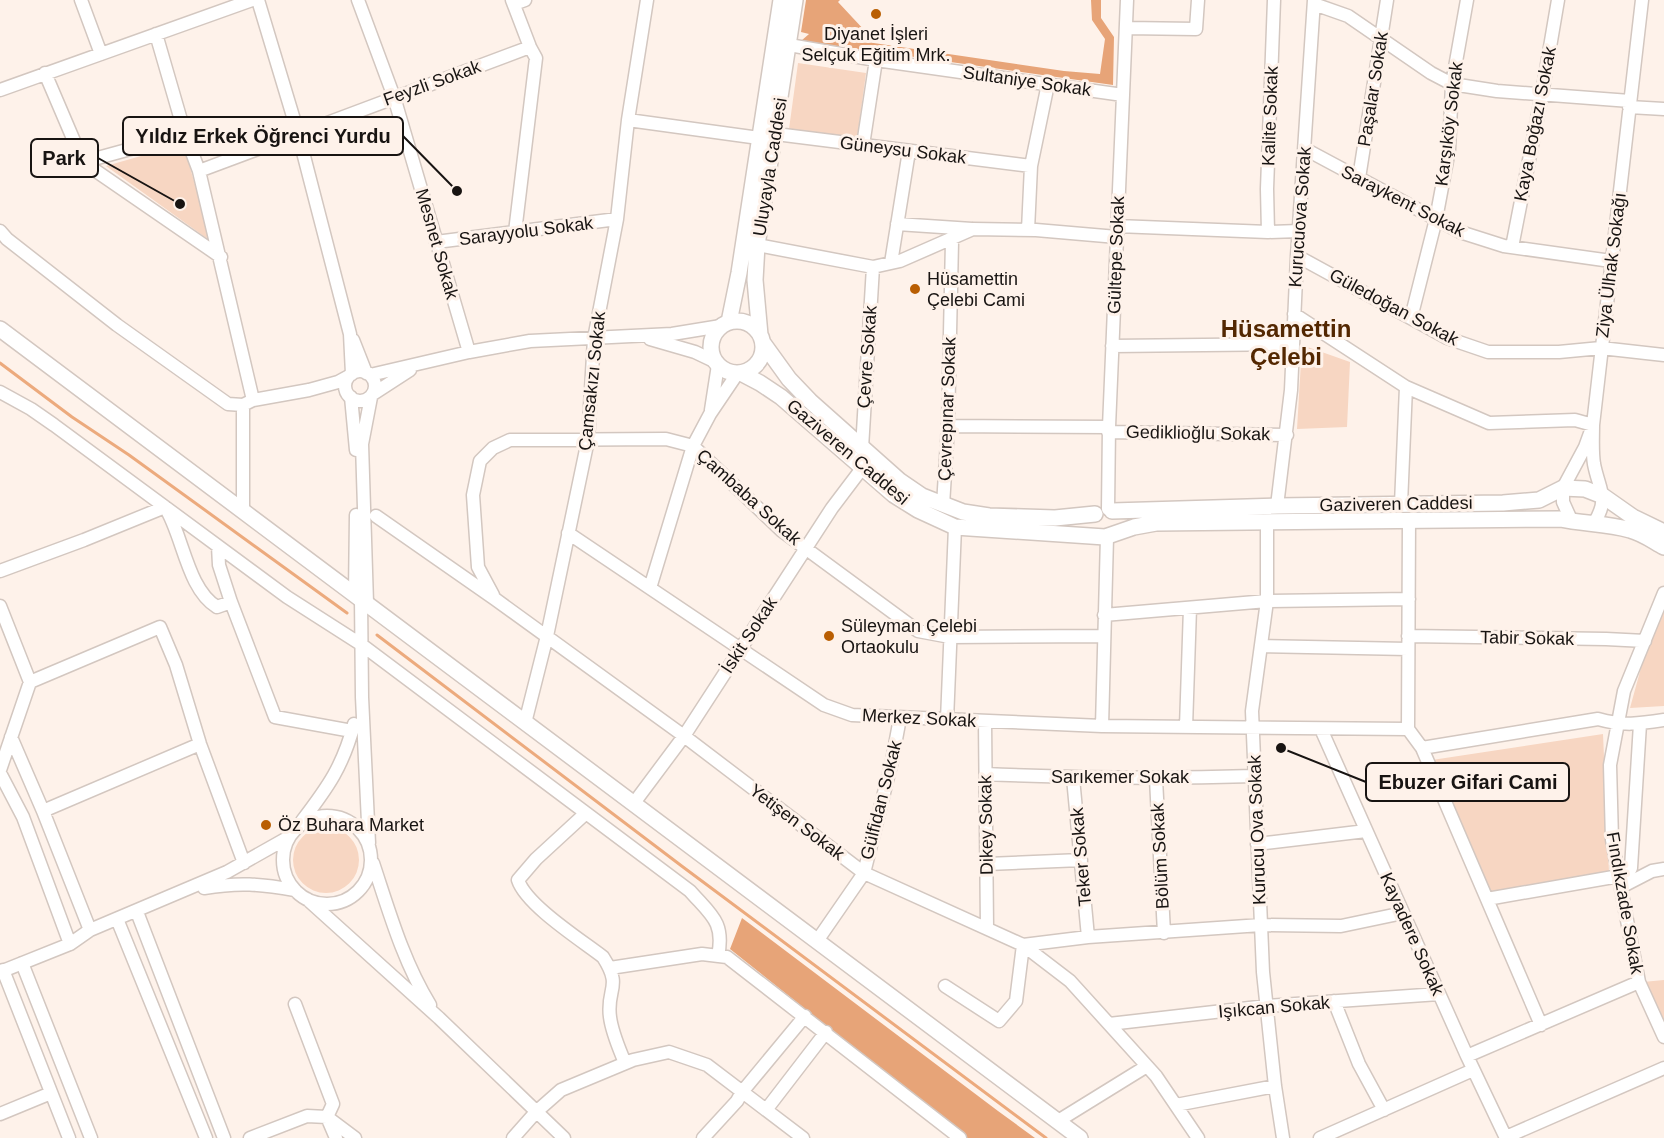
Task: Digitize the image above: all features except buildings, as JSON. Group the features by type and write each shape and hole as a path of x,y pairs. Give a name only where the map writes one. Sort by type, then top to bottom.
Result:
{"main road":[{"name":"Uluyayla Caddesi","path":"725,324 740,273 781,0"},
{"name":"Uluyayla Caddesi","path":"762,339 755,280 757,245 795,0"},
{"path":"747,323 755,328 762,339 760,359 756,366 739,373 729,372 717,364 712,355 712,339 725,324 747,323"},
{"path":"0,329 1080,1138"},
{"name":"Gaziveren Caddesi","path":"762,339 789,379 803,394 900,481 922,496 963,512 989,516 1055,518 1105,511 1503,503 1539,500 1563,488"},
{"name":"Gaziveren Caddesi","path":"739,373 781,397 894,495 918,510 955,527 1107,536 1156,523 1542,518 1594,523 1633,531 1664,547"},
{"path":"1563,488 1585,489 1603,496 1633,517 1664,532"},
{"path":"1105,511 1116,513 1120,522 1118,531 1107,536 1092,526 1105,511"}],"street":[{"path":"81,0 101,54"},
{"path":"0,90 252,0"},
{"path":"258,0 298,133 350,334 375,386 362,444 361,599"},
{"name":"Mesnet Sokak","path":"358,0 394,97 469,352"},
{"name":"Çamsakızı Sokak","path":"525,723 547,636 588,440 594,339 617,219 628,120 647,0"},
{"name":"Gültepe Sokak","path":"1105,511 1127,0"},
{"path":"1126,28 1196,29 1198,0"},
{"name":"Kalite Sokak","path":"1268,232 1268,155 1274,0"},
{"name":"Paşalar Sokak","path":"1359,178 1387,0"},
{"name":"Karşıköy Sokak","path":"1411,318 1436,219 1449,150 1452,84 1467,0"},
{"name":"Kaya Boğazı Sokak","path":"1512,248 1558,0"},
{"name":"Ziya Ülhak Sokağı","path":"1563,488 1585,447 1593,425 1642,0"},
{"path":"515,232 537,58 530,47 517,1"},
{"path":"1314,2 1348,16 1431,73 1452,84 1664,109"},
{"name":"Kurucuova Sokak","path":"1277,506 1292,390 1297,256 1314,2"},
{"path":"156,34 185,134 199,171 220,257 248,403 243,510"},
{"name":"Sultaniye Sokak","path":"789,45 876,60 1123,95"},
{"name":"Feyzli Sokak","path":"199,171 530,47"},
{"path":"863,145 876,60"},
{"path":"45,73 83,162 220,257"},
{"path":"1028,230 1031,166 1048,84"},
{"path":"628,120 759,138"},
{"path":"83,162 185,134"},
{"name":"Güneysu Sokak","path":"776,134 1031,166"},
{"name":"Saraykent Sokak","path":"1305,149 1460,232 1512,248 1611,261"},
{"path":"891,263 909,151"},
{"name":"Sarayyolu Sokak","path":"436,242 617,219"},
{"path":"897,224 973,229 1117,232 1299,231"},
{"path":"757,245 873,267 900,261 952,241 973,229"},
{"path":"2,240 228,404 248,403 309,390 338,382 359,372 368,374 531,341 643,336 696,331 725,324"},
{"name":"Çevrepınar Sokak","path":"943,505 948,426 952,241"},
{"name":"Güledoğan Sokak","path":"1297,256 1447,338 1488,352 1559,352 1601,348 1664,356"},
{"name":"Çevre Sokak","path":"862,448 873,267"},
{"path":"1294,314 1406,387 1489,423 1575,420 1593,425 1594,463 1603,496 1602,511 1594,523"},
{"path":"350,334 351,375 346,385 357,473 362,697 369,844 371,858 414,979 439,1018"},
{"path":"643,336 695,352 717,364 710,414"},
{"path":"1112,346 1293,344"},
{"path":"309,390 333,390 361,401 422,364"},
{"path":"650,588 693,446 710,414 739,373"},
{"path":"1401,504 1406,387"},
{"path":"2,398 31,409 287,597 362,645 690,891 719,926 721,939 718,956"},
{"name":"Gediklioğlu Sokak","path":"948,426 1287,435"},
{"name":"Çambaba Sokak","path":"495,599 478,567 473,495 480,461 493,448 510,440 666,439 693,446 782,531 918,631 950,637 1104,636"},
{"name":"İskit Sokak","path":"634,803 684,736 805,548 862,467"},
{"path":"1563,488 1563,502 1572,522"},
{"path":"0,571 165,507"},
{"path":"165,507 174,521 192,573 206,601 217,607 231,602"},
{"name":"Yetişen Sokak","path":"376,516 684,736 864,873 1023,945 1070,981 1109,1024 1147,1066 1198,1138"},
{"path":"1409,519 1408,729 1422,748 1541,1025"},
{"name":"Kurucu Ova Sokak","path":"1267,521 1267,601 1252,711 1252,729 1263,972 1283,1138"},
{"path":"947,720 955,527"},
{"name":"Merkez Sokak","path":"568,533 824,705 852,715 1101,726 1408,729"},
{"path":"1101,726 1107,536"},
{"path":"218,546 219,565 231,602 275,717 352,731"},
{"name":"Fındıkzade Sokak","path":"1664,593 1624,692 1610,765 1612,840 1619,882 1639,982 1664,1037"},
{"path":"1104,615 1267,601 1409,599"},
{"path":"0,606 30,682 0,772 24,817 70,944"},
{"path":"1186,727 1190,608"},
{"path":"30,682 160,627 176,665 201,744 244,863"},
{"name":"Tabir Sokak","path":"1408,636 1645,641"},
{"path":"1261,646 1408,650"},
{"path":"362,697 345,754 329,787 289,837 284,850 283,865 287,878 295,890 439,1018 564,1138"},
{"name":"Gülfidan Sokak","path":"817,941 864,873 892,761 900,718"},
{"path":"1422,748 1598,719 1618,724 1640,724 1664,720"},
{"name":"Dikey Sokak","path":"985,722 987,928"},
{"path":"1619,882 1631,868 1640,724"},
{"name":"Kayadere Sokak","path":"1321,729 1473,1070 1506,1137"},
{"path":"12,737 90,930"},
{"path":"43,811 201,744"},
{"name":"Sarıkemer Sokak","path":"986,774 1156,779 1254,776"},
{"name":"Teker Sokak","path":"1073,778 1088,937"},
{"name":"Bölüm Sokak","path":"1156,779 1164,933"},
{"path":"586,813 536,859 518,880 520,888 532,902 603,957 610,968 615,982 609,1002 609,1016 625,1063"},
{"path":"298,826 311,819 334,816 355,825 369,844"},
{"path":"1257,844 1366,831"},
{"path":"69,1138 1,971 70,944 90,930 185,892 244,863 289,837"},
{"path":"307,899 321,904 336,903 350,898 362,888 369,874 371,858"},
{"path":"987,864 1081,860"},
{"path":"1487,899 1619,882 1664,869"},
{"path":"185,892 232,883 295,890"},
{"path":"137,912 224,1138"},
{"path":"945,986 999,1021 1016,1001 1023,945 1088,937 1261,925 1341,926 1403,913"},
{"path":"117,919 206,1138"},
{"path":"610,968 702,954 727,957 826,1032 955,1136"},
{"path":"22,963 92,1138"},
{"path":"1467,1056 1639,982"},
{"name":"Işıkcan Sokak","path":"1109,1024 1267,1006 1439,994"},
{"path":"1334,1001 1359,1064 1384,1110"},
{"path":"295,1004 333,1104 327,1117 336,1138"},
{"path":"703,1138 737,1101 805,1016"},
{"path":"766,1110 826,1032"},
{"path":"513,1138 536,1112 561,1090 625,1063 669,1052 707,1065 803,1138"},
{"path":"1058,1121 1147,1066"},
{"path":"1506,1137 1664,1068"},
{"path":"1320,1138 1473,1070"},
{"path":"1176,1105 1275,1086"},
{"path":"0,1114 51,1093"},
{"path":"250,1138 307,1116 327,1117 355,1138"}],"shaded area":[{"path":"806,0 840,0 838,2 866,32 867,42 1064,71 1100,74 1105,39 1092,20 1091,0 1101,0 1101,18 1114,37 1113,85 801,41 809,34 801,32"},
{"path":"798,63 866,73 857,139 789,129"},
{"path":"183,144 212,242 106,166"},
{"path":"1302,345 1350,362 1347,427 1297,429"},
{"path":"1664,610 1664,706 1630,708 1647,646"},
{"path":"1603,734 1609,872 1489,893 1432,760"},
{"path":"326,827 339,829 354,842 359,860 357,873 344,888 326,893 313,891 298,878 293,860 295,847 308,832"},
{"path":"742,918 1035,1138 967,1138 730,949"},
{"path":"1664,980 1664,1033 1643,982"}],"waterway":[{"path":"0,363 347,613"},
{"path":"377,635 1046,1138"}],"place":[{"name":"Diyanet İşleri Selçuk Eğitim Mrk.","path":"876,14"},
{"name":"Yıldız Erkek Öğrenci Yurdu","path":"457,191"},
{"name":"Park","path":"180,204"},
{"name":"Hüsamettin Çelebi Cami","path":"915,289"},
{"name":"Süleyman Çelebi Ortaokulu","path":"829,636"},
{"name":"Ebuzer Gifari Cami","path":"1281,748"},
{"name":"Öz Buhara Market","path":"266,825"}],"district":[{"name":"Hüsamettin Çelebi","path":"1286,342"}]}
